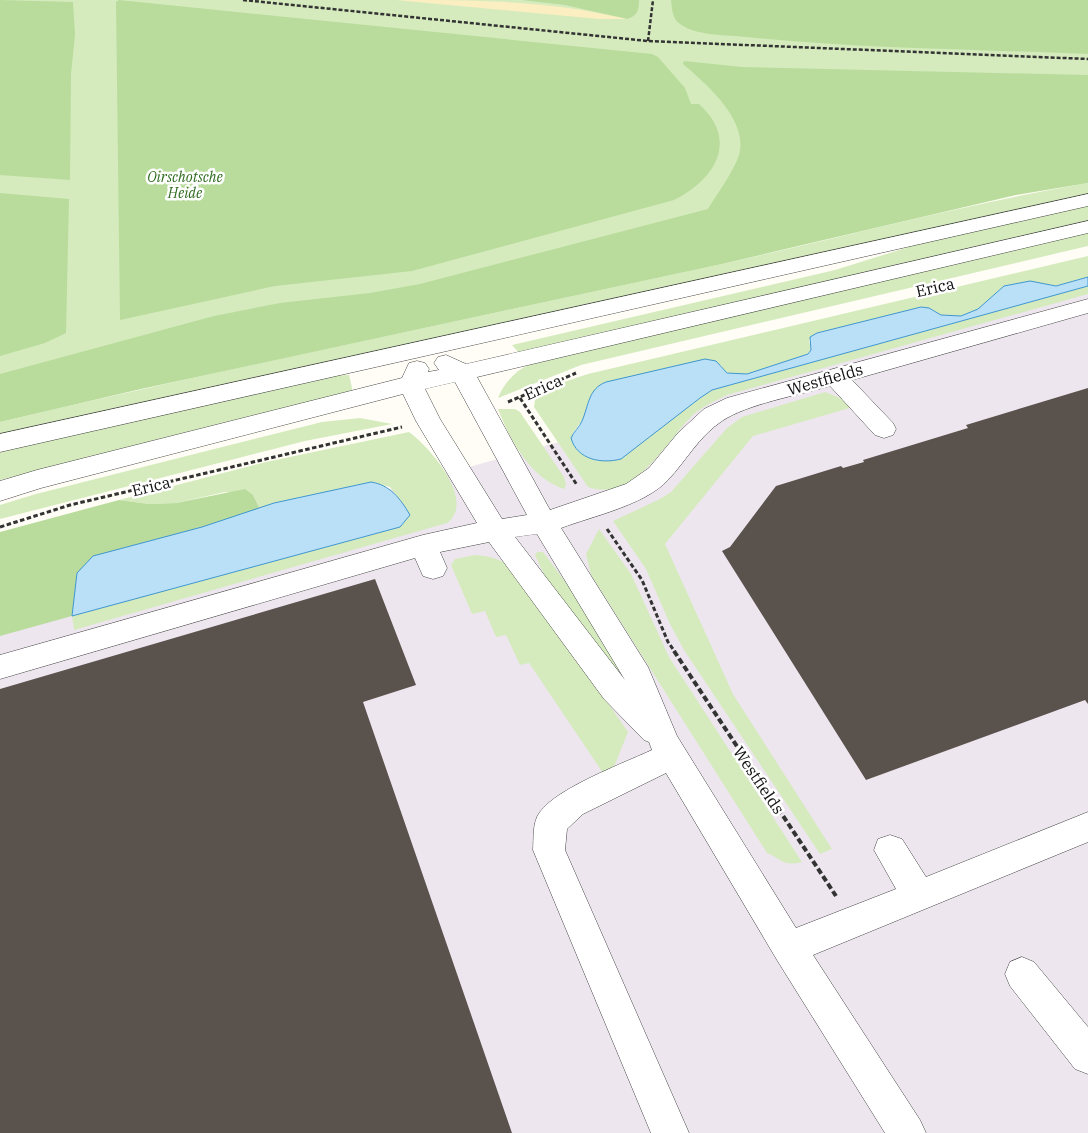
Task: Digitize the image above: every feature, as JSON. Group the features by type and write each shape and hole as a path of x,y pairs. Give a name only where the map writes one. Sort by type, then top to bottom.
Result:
{"street":[{"path":"0,444 1088,200"},
{"name":"Erica","path":"0,491 187,438 1088,226"},
{"name":"Westfields","path":"0,667 428,556 494,530 544,524 636,491 658,474 687,439 713,415 736,404 1088,306"},
{"path":"424,349 462,372 544,524 638,676 669,748 790,948 907,1133"},
{"path":"424,349 411,385 428,421 494,530 615,690 669,748"},
{"path":"836,376 884,429"},
{"path":"669,748 572,804 551,822 549,850 670,1133"},
{"path":"790,948 1088,827"},
{"path":"890,850 919,895"},
{"path":"1022,974 1088,1056"}],"path":[{"path":"243,0 648,41 1088,59"},
{"path":"648,41 653,0"},
{"name":"Erica","path":"480,408 520,398 583,370"},
{"name":"Westfields","path":"520,398 642,580 668,642 853,922"},
{"name":"Erica","path":"0,527 70,505 428,421"}],"shaded area":[{"path":"1088,293 1088,1133 0,1133 0,599"}],"green space":[{"name":"Oirschotsche Heide","path":"0,0 1088,0 1088,180 1039,185 63,401 0,420"},
{"path":"0,0 73,2 75,35 71,74 70,180 0,175"},
{"path":"119,0 652,54 658,57 685,88 691,104 699,104 711,118 718,131 720,145 717,158 711,170 701,181 674,200 412,271 275,286 120,320 116,2"},
{"path":"522,0 639,0 639,7 637,13 627,19 565,5"},
{"path":"671,0 1088,0 1088,54 874,46 712,34 694,31 677,22"},
{"path":"684,61 742,67 1088,75 1088,183 1016,195 722,264 141,389 0,422 0,374 214,316 280,303 370,293 420,284 708,209 737,161 740,142 738,129 732,116 723,104 683,64"},
{"path":"1088,183 1088,195 0,438 0,422 739,260 1038,192"},
{"path":"0,193 69,199 66,333 45,343 0,356"},
{"path":"1088,205 1088,221 519,353 512,345 835,270 941,237"},
{"path":"1088,232 1088,246 581,365 498,398 503,387 511,378 530,364"},
{"path":"1088,256 1088,277 1056,286 1030,281 1004,286 978,309 961,316 941,315 932,309 921,307 817,333 809,340 811,350 805,356 747,374 734,375 723,370 721,365 583,419 573,433 572,442 581,453 588,458 621,459 712,390 1088,286 1088,294 727,395 705,406 693,415 648,467 635,478 620,486 605,490 588,487 534,407 535,400 553,387 588,374"},
{"path":"349,375 353,392 0,480 0,451 327,376"},
{"path":"825,392 845,400 853,407 753,436 665,544 733,694 832,849 820,854 684,650 670,624 646,569 613,521 671,492 727,428 742,417"},
{"path":"498,409 515,409 520,412 564,477 566,485 564,489 552,484 531,467 515,445"},
{"path":"360,418 392,424 305,441 0,519 0,505 36,494 322,422"},
{"path":"409,432 438,461 447,474 453,488 457,501 455,513 447,523 74,630 72,616 400,527 406,508 390,487 371,482 274,503 260,509 253,495 225,492 176,503 149,504 119,500 266,462"},
{"path":"245,489 253,495 260,509 202,527 77,573 72,616 0,636 0,532 119,500 149,504 176,503"},
{"path":"599,529 631,574 669,657 802,862 786,863 767,853 591,575 586,554"},
{"path":"537,552 543,552 618,652 628,688 547,581 535,555"},
{"path":"475,555 498,560 518,572 628,732 614,767 603,773 529,663 520,665 506,635 496,637 485,611 472,614 451,565 455,559"}],"sand":[{"path":"396,0 512,2 569,8 627,19 599,19"}],"water":[{"path":"1088,277 1088,286 712,390 621,459 606,461 591,459 579,451 571,438 582,421 592,393 606,382 705,359 716,361 727,373 747,374 808,354 811,350 810,337 817,333 921,307 929,308 941,315 961,316 978,309 1004,286 1030,281 1056,286"},
{"path":"371,482 384,486 394,493 410,515 400,527 72,616 77,573 93,556 202,527 274,503"}],"building":[{"path":"1088,388 1088,704 1085,700 866,780 722,551 730,547 776,486 841,466 843,468 864,462 863,460 968,428 966,425"},
{"path":"375,579 416,685 363,702 512,1133 0,1133 0,689"}]}
